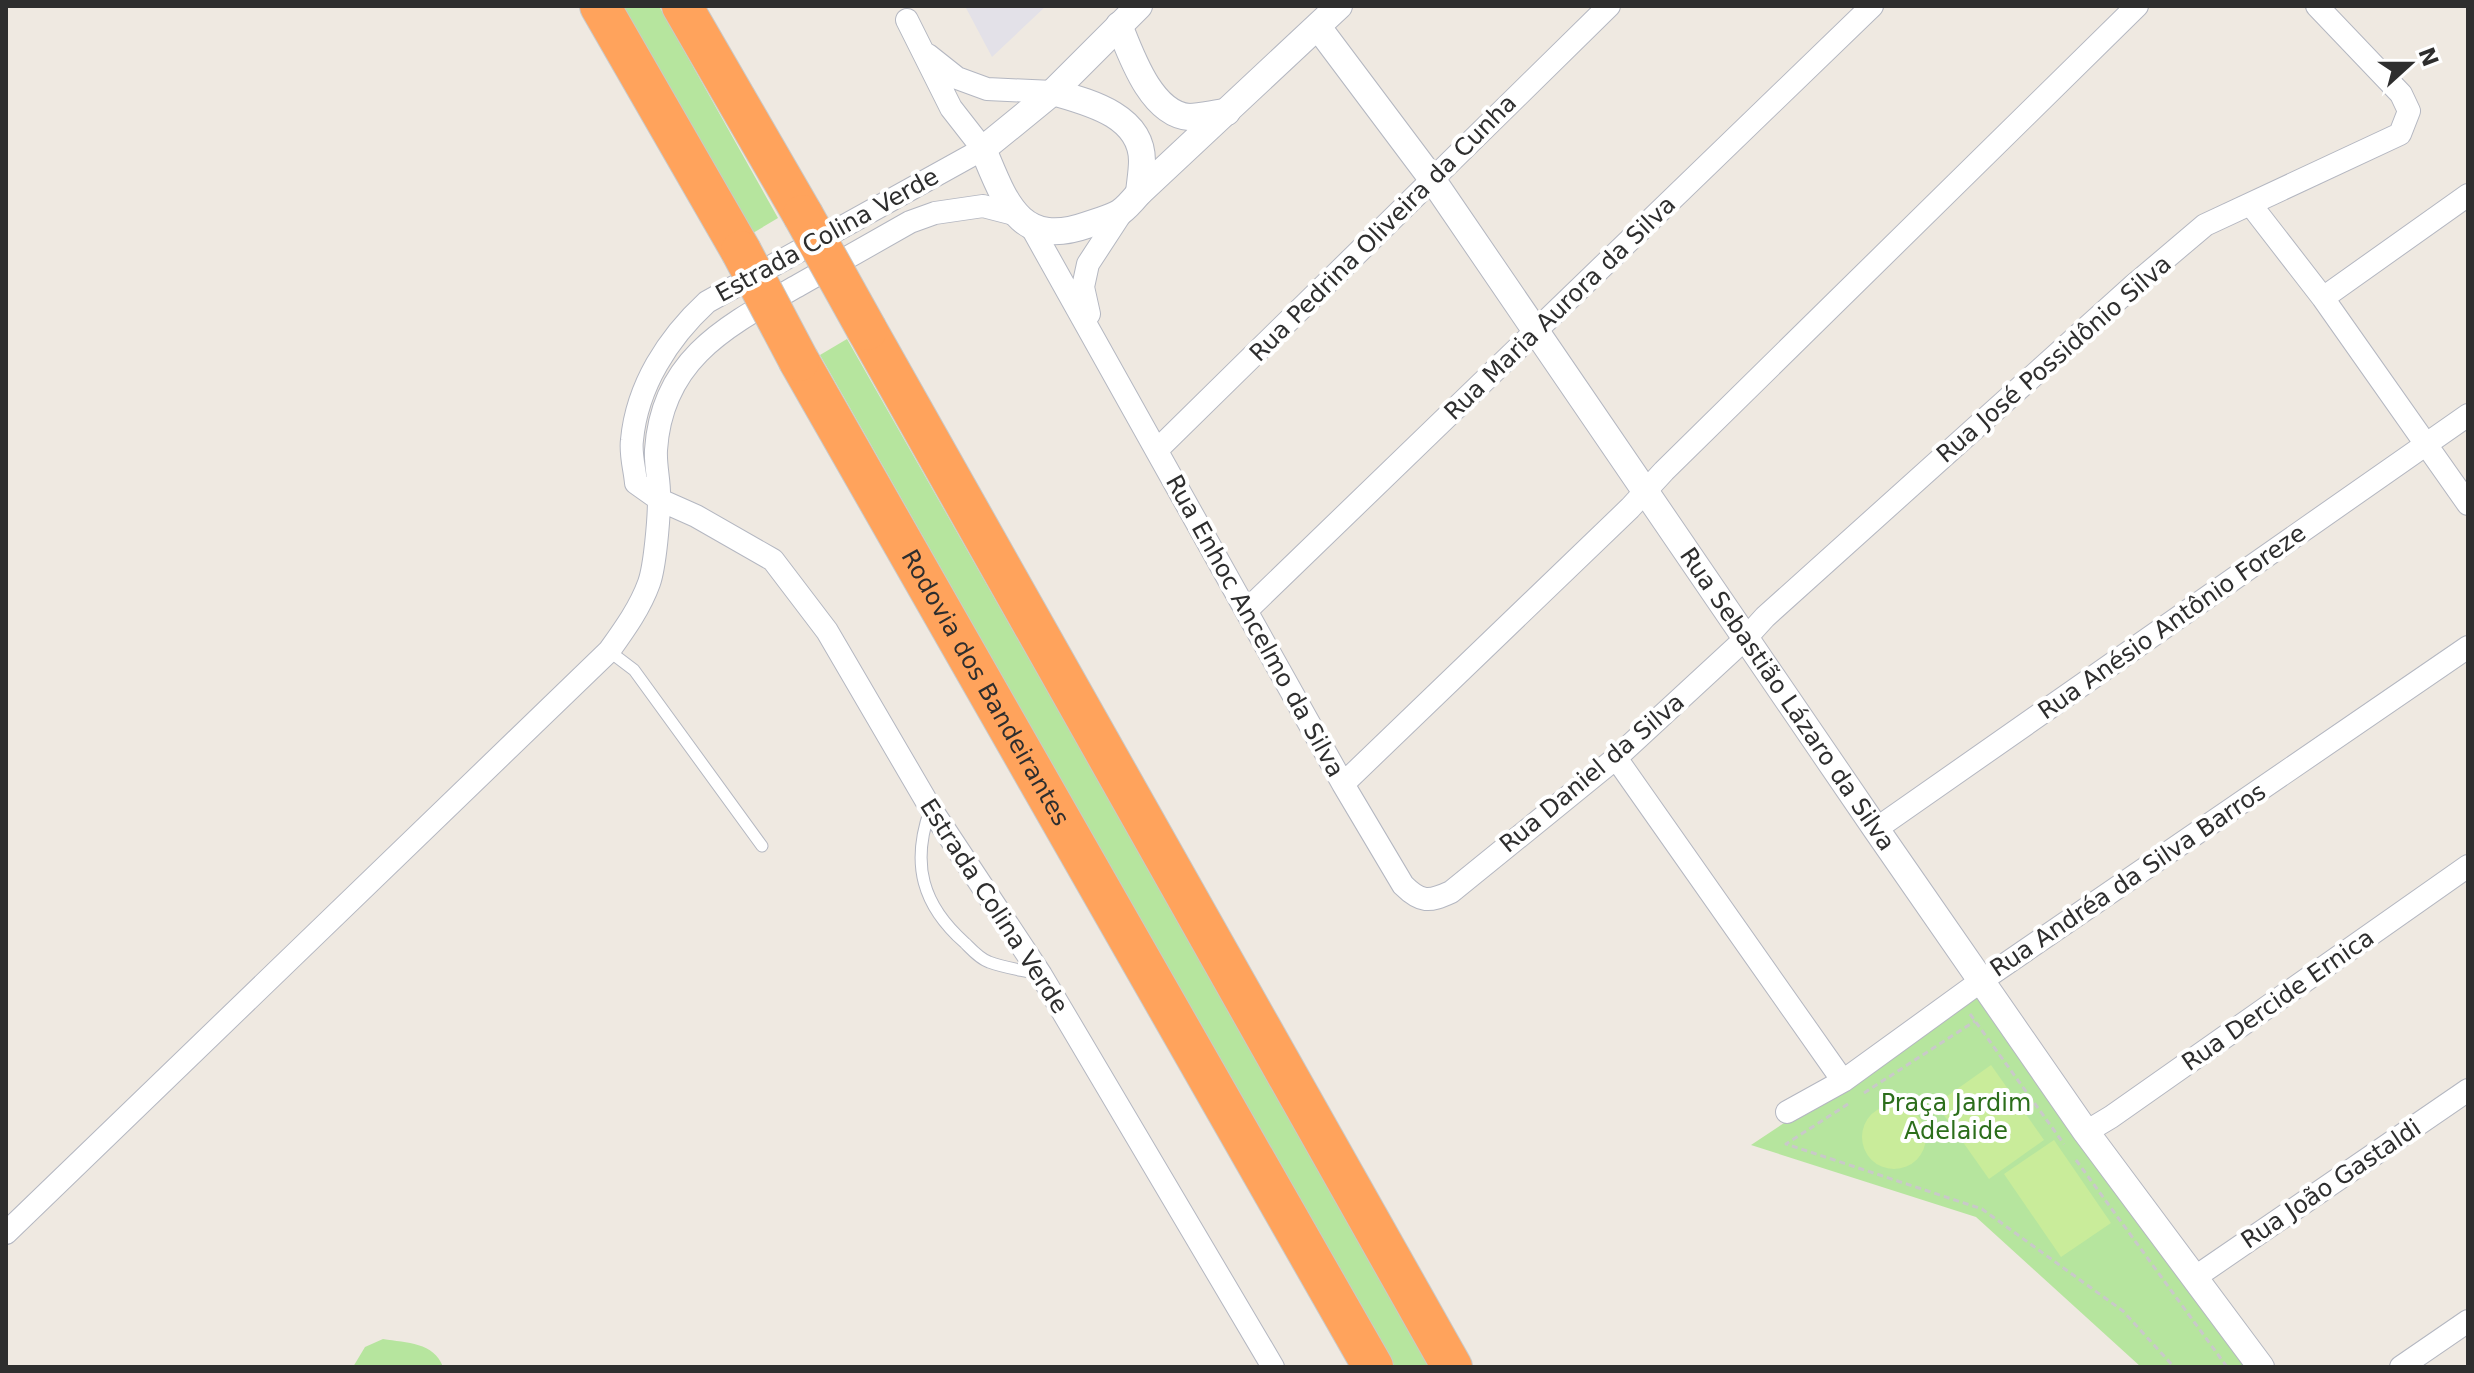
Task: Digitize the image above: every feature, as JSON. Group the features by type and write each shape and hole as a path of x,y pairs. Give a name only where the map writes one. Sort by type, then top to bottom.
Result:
{"highway":[{"name":"Rodovia dos Bandeirantes","path":"600,6 1373,1367"},
{"path":"682,6 1452,1367"}],"street":[{"path":"983,149 1053,92 1139,6"},
{"path":"907,20 951,108 983,149 999,188 1023,221 1057,232 1075,230 1120,215 1139,193 1339,6"},
{"name":"Rua Pedrina Oliveira da Cunha","path":"1157,450 1609,6"},
{"name":"Rua Maria Aurora da Silva","path":"1247,610 1872,6"},
{"path":"1343,784 1630,508 2137,6"},
{"name":"Rua José Possidônio Silva","path":"1745,639 1776,606 2205,225 2400,134 2409,111 2401,94 2317,6"},
{"path":"1119,25 1136,69 1161,104 1187,117 1227,112"},
{"name":"Rua Sebastião Lázaro da Silva","path":"1318,27 1432,179 2086,1132 2261,1367"},
{"path":"924,51 957,78 987,89 1053,92 1088,102 1126,123 1136,138 1143,158 1139,193"},
{"name":"Estrada Colina Verde","path":"983,149 707,302 658,362 648,382 631,444 636,483 660,500 696,516 773,560 827,631 931,809 1041,975 1273,1367"},
{"path":"2323,298 2468,195"},
{"path":"2251,205 2323,298 2468,504"},
{"name":"Estrada Colina Verde","path":"660,500 656,453 664,405 675,381 691,361 729,325 910,222 935,213 983,206 1023,221"},
{"name":"Rua Enhoc Ancelmo da Silva","path":"1093,335 1083,287 1088,264 1120,215"},
{"name":"Rua Enhoc Ancelmo da Silva","path":"1023,221 1093,335 1343,784 1403,885 1415,897 1433,900"},
{"name":"Rua Anésio Antônio Foreze","path":"1876,829 2468,415"},
{"path":"6,1233 609,651 628,624 650,581 660,500"},
{"name":"Rua Daniel da Silva","path":"1433,900 1451,892 1616,758 1745,639"},
{"name":"Rua Andréa da Silva Barros","path":"1787,1112 1843,1081 1981,981 2468,647"},
{"path":"1616,758 1843,1081"},
{"name":"Rua Dercide Ernica","path":"2086,1132 2468,866"},
{"name":"Rua João Gastaldi","path":"2194,1278 2468,1090"},
{"path":"2401,1367 2468,1321"}],"lane":[{"path":"609,651 634,670 762,846"},
{"path":"931,809 922,834 920,864 931,905 959,938 986,962 1041,975"}],"path":[{"path":"1862,1095 1975,1021 2227,1367"},
{"path":"1849,1103 1786,1144 1982,1209 2123,1311 2174,1367"}],"shaded area":[{"path":"965,6 1046,6 992,57"}],"green space":[{"path":"623,6 659,6 778,218 753,233"},
{"path":"847,339 1432,1367 1394,1367 820,355"},
{"name":"Praça Jardim Adelaide","path":"1972,998 1979,998 2247,1367 2141,1367 1976,1217 1751,1145"},
{"path":"1991,1065 2044,1140 1989,1179 1936,1104"},
{"path":"1894,1105 1912,1111 1920,1119 1926,1137 1920,1155 1912,1163 1894,1169 1876,1163 1868,1155 1862,1137 1868,1119 1876,1111"},
{"path":"2054,1140 2111,1223 2061,1257 2004,1174"},
{"path":"383,1339 426,1348 443,1367 353,1367 365,1347"}]}
